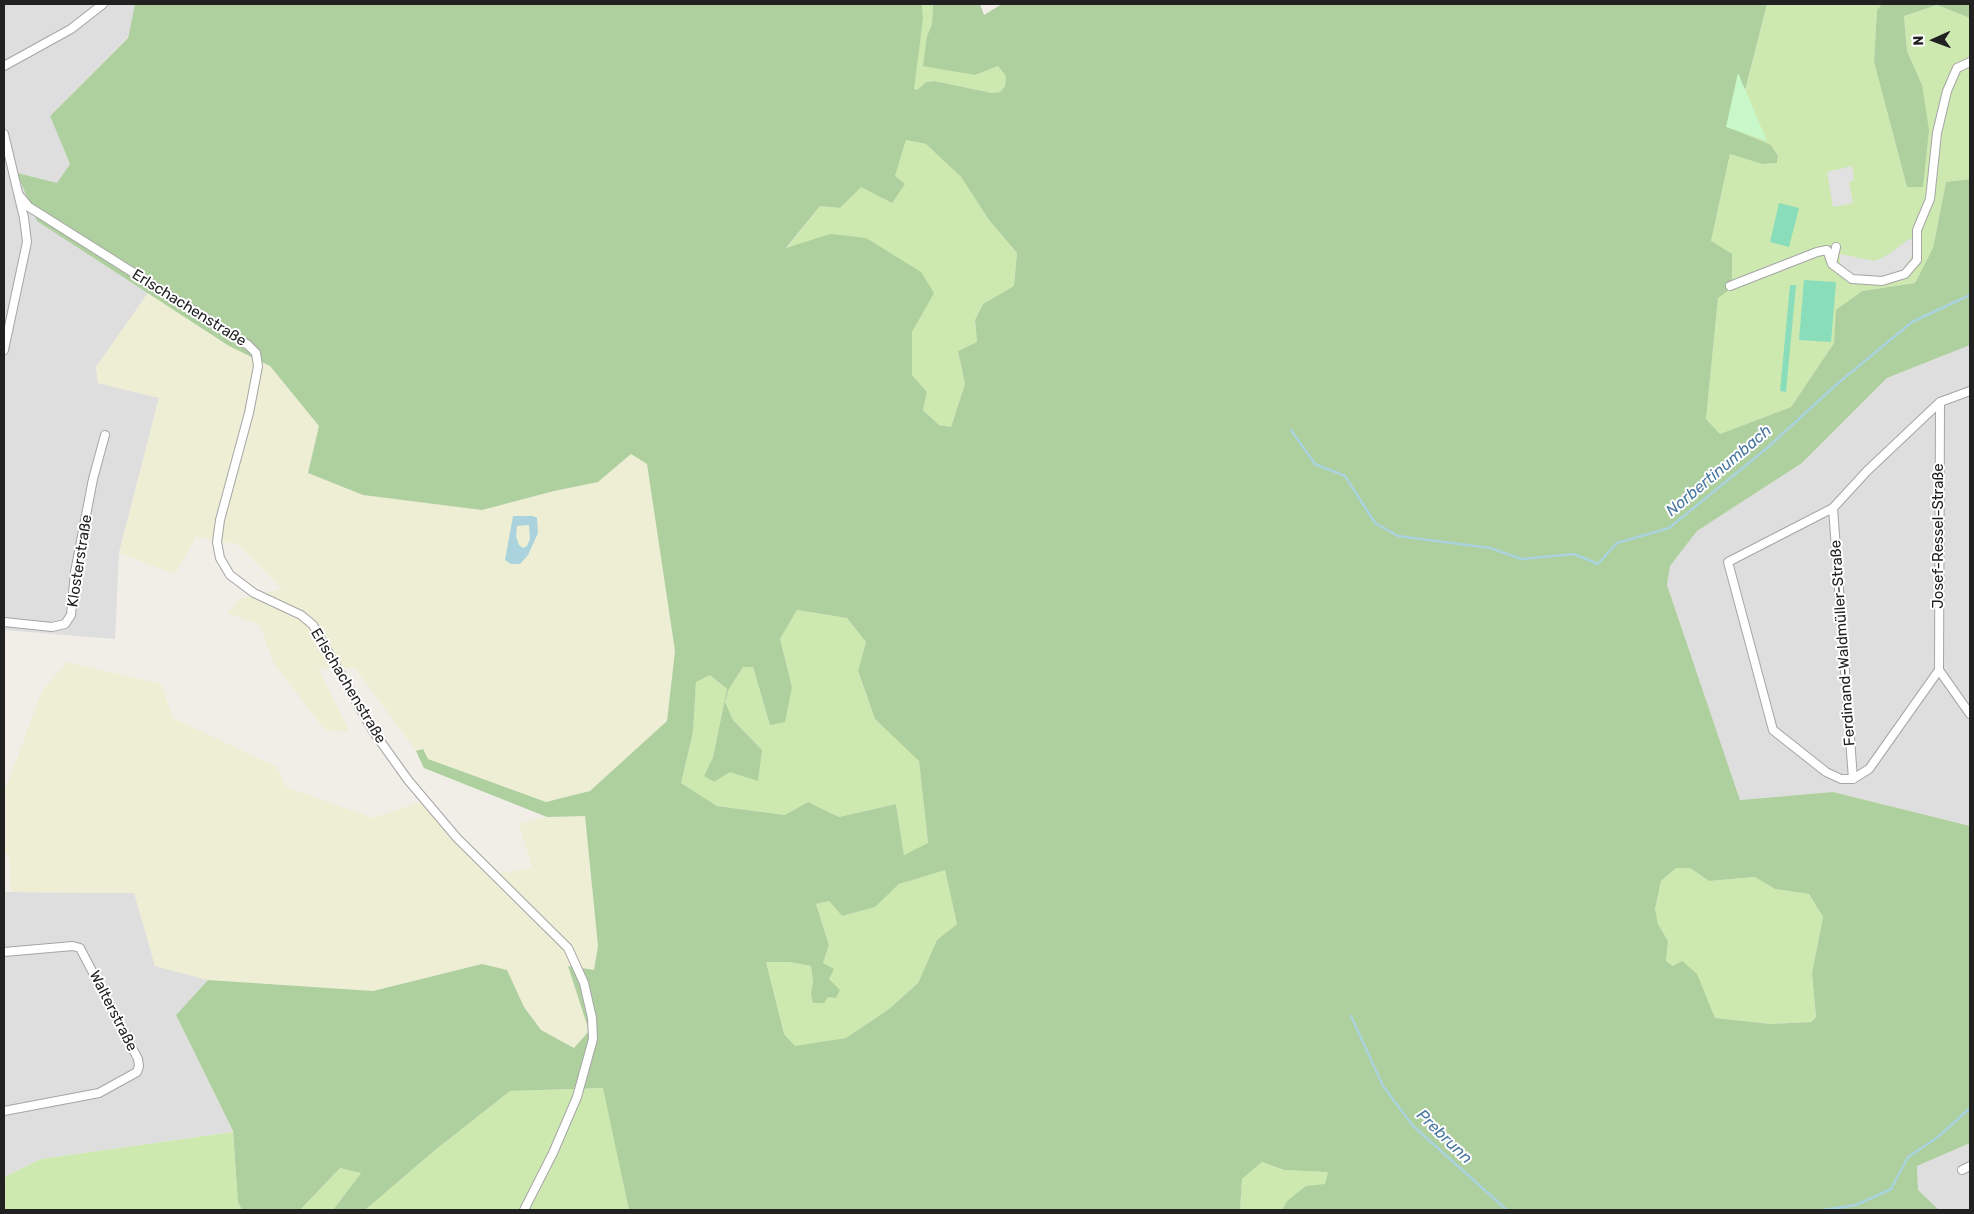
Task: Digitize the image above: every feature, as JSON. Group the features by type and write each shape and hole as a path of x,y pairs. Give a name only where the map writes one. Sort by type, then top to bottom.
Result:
{"street":[{"path":"4,66 71,29 103,4"},
{"path":"1730,286 1817,252 1827,250 1832,264 1852,280 1882,281 1905,274 1917,260 1917,230 1930,199 1937,133 1947,91 1957,68 1970,62"},
{"path":"4,134 24,218 27,242 4,350"},
{"name":"Erlschachenstraße","path":"19,195 29,207 248,345 256,353 258,366 249,413 220,520 217,542 220,558 230,575 254,593 301,615 313,625 373,731 408,780 485,867 568,948 584,983 592,1018 593,1039 577,1097 553,1154 524,1210"},
{"path":"1832,264 1836,247"},
{"path":"1970,391 1940,402 1867,471 1833,508 1728,562 1772,730 1826,772 1841,779 1853,779 1869,769 1939,670 1970,714"},
{"name":"Josef-Ressel-Straße","path":"1939,670 1940,402"},
{"name":"Klosterstraße","path":"4,622 52,628 65,624 71,615 77,563 105,435"},
{"name":"Ferdinand-Waldmüller-Straße","path":"1833,508 1853,779"},
{"name":"Walterstraße","path":"4,952 73,946 80,948 138,1059 139,1066 137,1072 99,1093 4,1111"},
{"path":"1962,1170 1970,1166"}],"shaded area":[{"path":"4,4 135,4 128,37 50,116 70,164 57,184 18,174 38,221 148,293 96,367 98,383 159,398 119,553 115,639 4,630"},
{"path":"1852,166 1854,180 1849,182 1853,203 1833,207 1827,172"},
{"path":"1909,239 1915,239 1914,253 1903,270 1886,277 1857,277 1840,266 1840,254 1875,261 1889,254"},
{"path":"1970,345 1970,826 1833,792 1740,800 1667,585 1670,566 1697,531 1802,463 1887,378"},
{"path":"4,892 135,893 155,966 208,980 176,1015 233,1132 41,1159 4,1177"},
{"path":"1970,1143 1970,1210 1939,1210 1918,1190 1917,1166"}],"green space":[{"path":"135,4 922,4 923,19 914,89 917,90 926,82 934,81 992,93 1000,92 1005,86 1006,76 998,66 975,75 923,66 927,36 932,24 933,4 980,4 984,15 1002,4 1767,4 1735,130 1771,145 1778,156 1777,163 1762,164 1730,154 1711,241 1732,254 1732,288 1718,298 1706,419 1720,434 1791,407 1834,343 1836,310 1862,291 1915,283 1933,248 1946,182 1970,179 1970,345 1887,378 1802,463 1697,531 1670,566 1667,585 1740,800 1833,792 1970,826 1970,1143 1917,1166 1918,1190 1939,1210 1282,1210 1287,1201 1306,1186 1325,1184 1328,1172 1284,1170 1262,1162 1242,1179 1240,1210 629,1210 603,1088 510,1091 434,1151 365,1210 333,1210 361,1173 340,1168 300,1210 242,1210 238,1202 233,1131 176,1015 208,980 373,991 482,964 507,970 524,1007 541,1030 574,1048 589,1031 568,966 594,970 598,946 585,816 547,817 424,768 416,751 423,749 428,759 546,802 590,791 667,721 675,651 647,464 631,454 598,482 554,491 482,510 363,495 308,473 319,426 270,366 229,346 37,221 17,173 57,183 70,164 50,116 128,38","holes":["906,140 926,144 961,177 989,220 1017,253 1014,286 983,304 975,320 977,342 958,351 965,384 951,427 939,425 923,410 927,392 912,375 912,332 934,293 921,272 866,238 830,234 786,248 820,206 840,208 861,187 892,203 905,184 895,176","797,610 847,618 866,642 858,671 875,719 919,761 928,843 904,855 896,804 839,817 808,802 785,815 717,806 681,783 693,732 696,682 710,675 727,689 713,757 704,776 714,782 730,772 758,781 762,750 733,720 725,702 729,689 743,667 753,667 770,725 785,722 792,687 780,639","1676,868 1690,868 1709,881 1755,877 1775,889 1809,894 1823,917 1812,973 1816,1017 1811,1022 1771,1024 1715,1018 1697,974 1682,961 1673,966 1666,961 1668,941 1658,924 1655,909 1661,881","945,870 957,924 937,940 918,983 889,1009 846,1038 795,1046 784,1034 766,962 789,962 811,966 813,1003 824,1003 828,997 836,998 840,990 829,979 834,969 823,963 829,945 816,904 829,901 842,916 875,907 899,884"]},
{"path":"922,4 933,4 932,24 927,36 975,75 998,66 1006,76 1005,86 1000,92 992,93 933,81 926,82 917,90 913,89 923,19"},
{"path":"1767,4 1882,4 1877,10 1874,62 1907,187 1922,85 1907,51 1904,16 1937,5 1970,18 1970,179 1946,182 1933,248 1915,283 1862,291 1837,310 1834,343 1791,407 1720,434 1706,419 1718,298 1711,241 1730,154 1762,164 1777,163 1778,156 1771,145 1735,131"},
{"path":"1882,4 1970,4 1970,18 1937,5 1904,16 1907,51 1922,85 1929,130 1923,187 1907,187 1874,62 1877,10"},
{"path":"1738,73 1767,141 1726,127"},
{"path":"906,140 926,144 961,177 989,220 1017,253 1014,286 983,304 975,320 977,342 958,351 965,384 951,427 939,425 923,410 927,392 912,375 912,332 933,293 786,249 820,206 840,208 861,186 892,203 895,176"},
{"path":"1779,203 1799,208 1789,247 1770,242"},
{"path":"1804,280 1836,282 1831,342 1799,340"},
{"path":"1790,285 1796,285 1786,392 1780,391"},
{"path":"148,293 229,346 270,366 319,426 308,473 363,495 482,510 554,491 598,482 631,454 647,464 675,651 667,721 590,791 546,802 428,759 423,749 416,751 355,668 318,668 350,732 325,730 274,664 260,625 227,613 240,599 282,589 237,544 196,537 175,574 119,553 159,398 98,383 96,367"},
{"path":"797,610 847,618 866,642 858,672 875,719 919,760 928,844 904,855 896,804 839,817 808,802 785,815 717,806 681,783 693,732 696,681 710,675 727,689 713,757 704,776 714,782 762,750 733,720 725,702 729,689 743,667 753,667 770,725 792,687 780,639"},
{"path":"67,662 161,684 173,718 277,767 286,787 373,818 426,800 492,874 532,868 519,824 547,817 585,816 598,946 595,971 568,966 589,1031 575,1048 541,1030 524,1007 507,970 483,964 373,991 208,980 155,966 134,893 11,892 9,855 4,852 4,793 42,691"},
{"path":"1676,868 1690,868 1709,881 1755,877 1775,889 1809,894 1823,917 1812,973 1816,1017 1811,1022 1771,1024 1715,1018 1696,974 1673,966 1666,961 1668,941 1658,924 1655,909 1661,881"},
{"path":"945,869 957,924 937,940 918,983 889,1009 846,1038 795,1047 784,1034 766,962 789,962 811,966 813,982 811,993 829,979 823,963 829,945 816,904 829,901 842,916 874,907 899,884"},
{"path":"604,1088 629,1210 365,1210 434,1151 510,1091"},
{"path":"233,1132 238,1202 242,1210 4,1210 4,1177 41,1159"},
{"path":"1262,1162 1284,1170 1328,1172 1325,1184 1287,1201 1282,1210 1240,1210 1242,1179"},
{"path":"340,1168 361,1173 333,1210 300,1210"}],"water":[{"path":"513,516 533,516 537,518 538,533 528,555 520,564 511,564 505,560","holes":["529,525 530,539 527,546 523,548 519,545 516,536 517,526"]}],"waterway":[{"name":"Norbertinumbach","path":"1291,430 1315,464 1345,476 1375,523 1398,536 1490,548 1522,559 1574,554 1598,564 1617,543 1669,528 1766,449 1837,384 1912,322 1970,295"},
{"name":"Prebrunn","path":"1351,1016 1383,1086 1413,1126 1507,1210"},
{"name":"Prebrunn","path":"1823,1210 1856,1205 1891,1189 1908,1157 1938,1137 1970,1108"}]}
